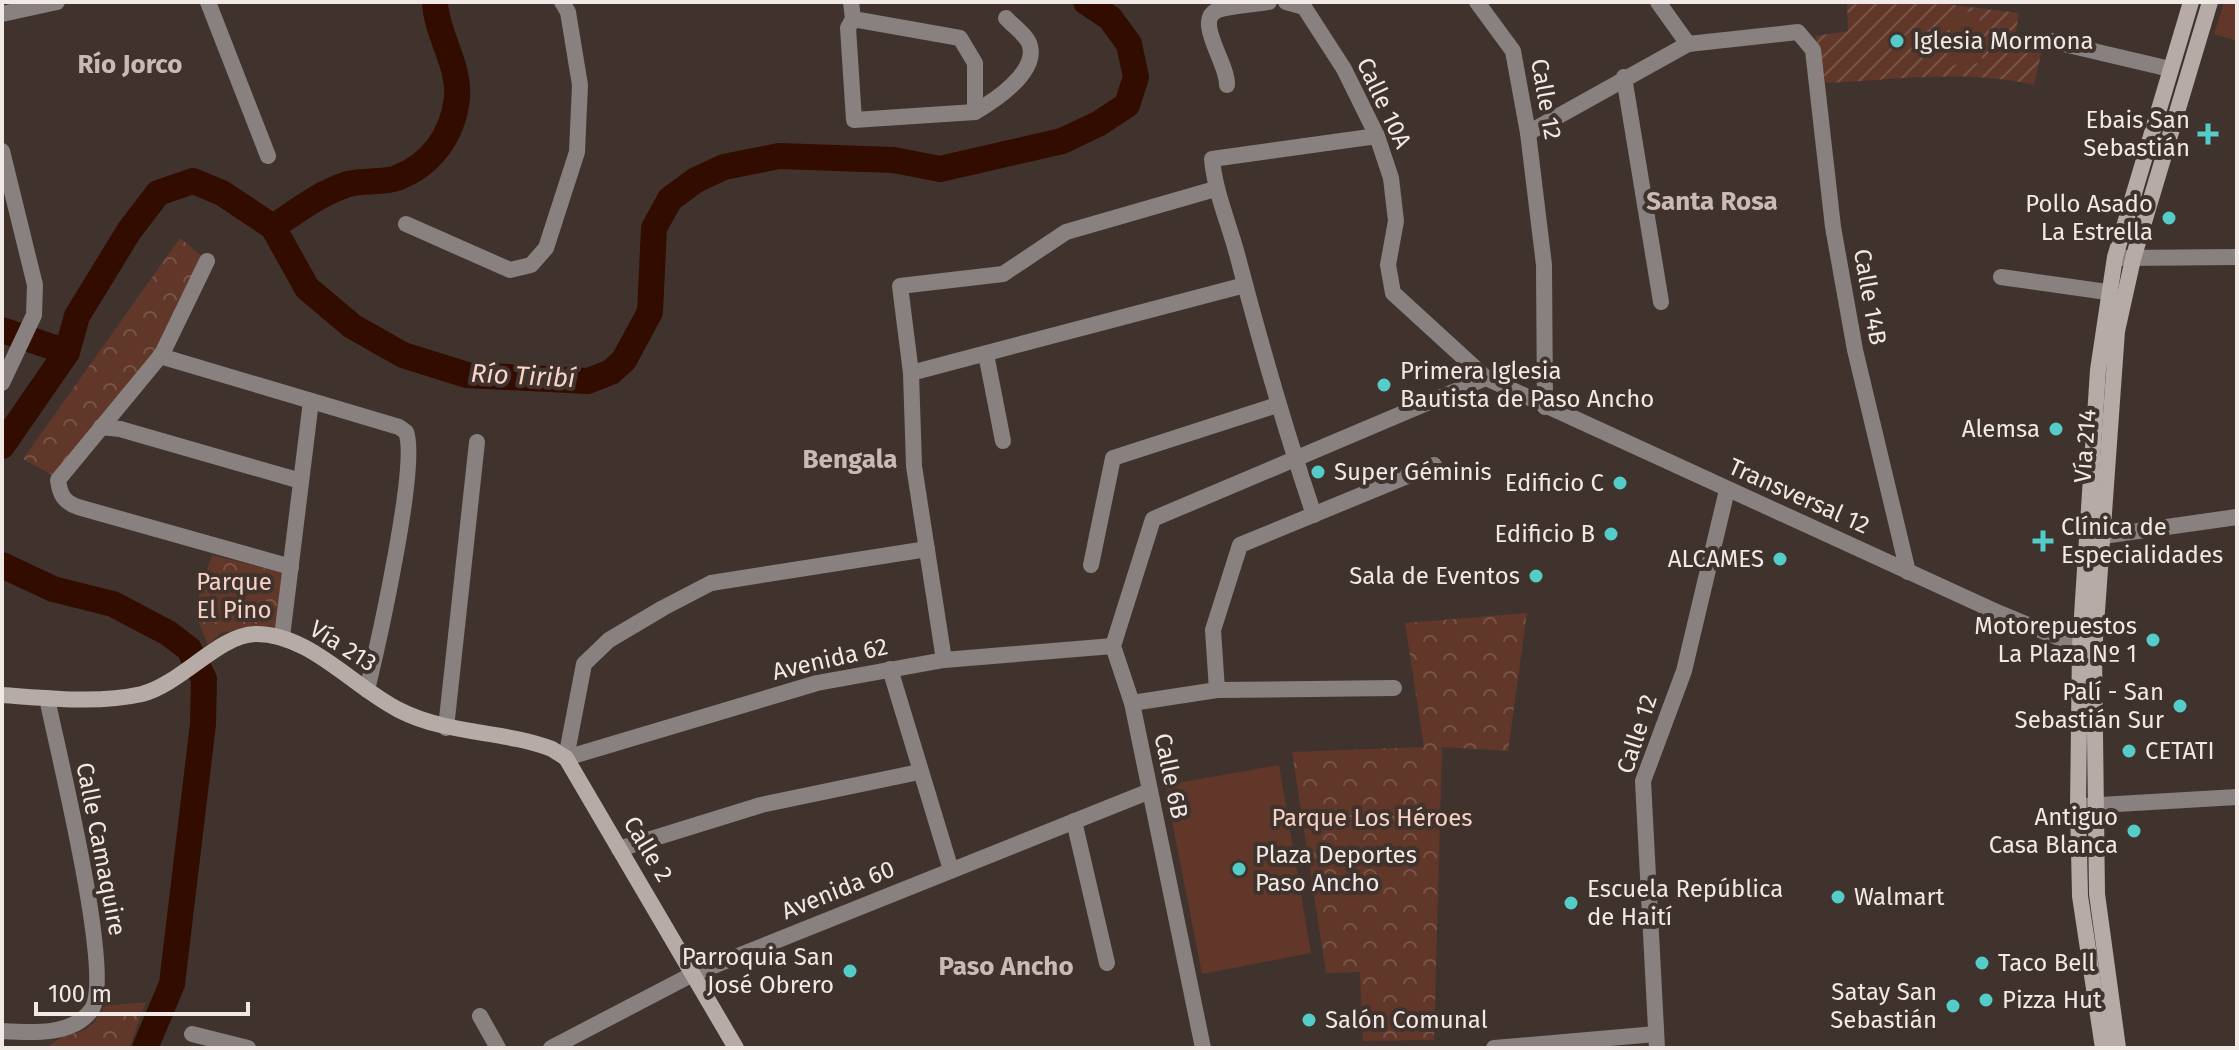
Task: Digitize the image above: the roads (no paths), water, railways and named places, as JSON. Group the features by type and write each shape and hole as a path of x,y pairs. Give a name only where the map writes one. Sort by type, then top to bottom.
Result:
{"main road":[{"name":"Vía 214","path":"2096,538 2098,370 2107,292 2191,2"},
{"name":"Vía 214","path":"2103,1048 2080,896 2086,806 2087,650 2117,331 2133,259 2210,2"},
{"name":"Vía 213","path":"2,695 47,698 144,693 175,680 238,637 253,634 282,637 398,710 446,728 537,743 566,758"},
{"name":"Calle 2","path":"566,758 736,1048"},
{"name":"Vía 214","path":"2086,806 2118,1048"}],"street":[{"path":"2,14 57,2"},
{"path":"208,2 268,156"},
{"path":"406,224 510,270 531,265 546,248 577,152 580,85 568,12 562,2"},
{"path":"1227,85 1228,71 1207,26 1209,17 1216,11 1269,2"},
{"name":"Calle 10A","path":"1286,2 1304,7 1344,69 1377,136 1391,178 1396,221 1388,265 1393,293 1486,378"},
{"name":"Calle 12","path":"1477,2 1513,51 1528,133 1544,265 1545,407"},
{"path":"1528,133 1688,44 1658,2"},
{"path":"975,112 975,63 960,38 852,11 848,28 854,120 975,112 1022,74 1031,53 1030,43 1006,18"},
{"name":"Calle 14B","path":"1688,44 1798,32 1813,50 1833,227 1855,350 1908,572"},
{"path":"2051,41 2170,69"},
{"path":"1624,77 1661,302"},
{"path":"1314,515 1277,405 1215,189 1212,159 1377,136"},
{"path":"2,151 35,285 34,315 2,383"},
{"path":"944,660 914,466 911,373 900,286 1003,274 1066,232 1215,189"},
{"path":"2115,257 2237,257"},
{"path":"207,261 160,356 58,480 68,503 291,567"},
{"path":"2001,277 2107,292"},
{"path":"911,373 1245,285"},
{"path":"986,354 1003,441"},
{"path":"160,356 399,427 408,439 404,491 384,625 367,690"},
{"path":"1113,646 1153,519 1486,378"},
{"name":"Transversal 12","path":"1486,378 1908,572 2087,650"},
{"path":"282,637 311,401"},
{"path":"1091,565 1113,458 1277,405"},
{"path":"101,427 120,429 301,481"},
{"path":"446,728 477,442"},
{"path":"1217,690 1213,630 1240,545 1434,465"},
{"name":"Calle 12","path":"1656,1041 1643,781 1684,671 1727,490"},
{"path":"2096,538 2237,517"},
{"path":"566,758 584,664 609,640 711,583 927,549"},
{"name":"Avenida 62","path":"566,758 817,683 944,660 1113,646"},
{"name":"Calle 6B","path":"1113,646 1132,703 1203,1048"},
{"path":"890,669 951,870"},
{"path":"1132,703 1217,690 1394,688"},
{"name":"Calle Camaquire","path":"2,1031 39,1033 81,1021 93,1007 98,993 96,943 47,698"},
{"path":"619,849 761,805 919,772"},
{"name":"Avenida 60","path":"551,1048 693,974 1150,791"},
{"path":"2086,806 2237,797"},
{"path":"1074,821 1107,963"},
{"path":"480,1016 498,1048"},
{"path":"192,1034 248,1048"},
{"path":"1494,1048 1656,1041"}],"waterway":[{"name":"Río Jorco","path":"273,227 328,192 348,184 397,178 420,165 438,147 455,112 457,86 435,2"},
{"name":"Río Tiribí","path":"2,446 67,352 77,316 129,231 158,193 193,181 222,193 273,227 307,288 352,326 403,355 467,375 588,381 611,372 624,360 650,312 654,228 670,199 696,180 724,167 779,156 894,160 940,169 1062,141 1098,124 1127,105 1136,77 1129,44 1110,18 1086,2"},
{"path":"2,330 67,352"},
{"name":"Río Tiribí","path":"2,565 53,589 113,604 168,633 189,649 204,679 203,724 172,984 145,1048"}],"place":[{"name":"Iglesia Mormona","path":"1897,41"},
{"name":"Ebais San Sebastián","path":"2208,134"},
{"name":"Pollo Asado La Estrella","path":"2169,218"},
{"name":"Primera Iglesia Bautista de Paso Ancho","path":"1384,385"},
{"name":"Alemsa","path":"2056,429"},
{"name":"Super Géminis","path":"1318,472"},
{"name":"Edificio C","path":"1620,483"},
{"name":"Edificio B","path":"1611,534"},
{"name":"Clínica de Especialidades","path":"2043,541"},
{"name":"ALCAMES","path":"1780,559"},
{"name":"Sala de Eventos","path":"1536,576"},
{"name":"Motorepuestos La Plaza Nº 1","path":"2153,640"},
{"name":"Palí - San Sebastián Sur","path":"2180,706"},
{"name":"CETATI","path":"2129,751"},
{"name":"Antiguo Casa Blanca","path":"2134,831"},
{"name":"Plaza Deportes Paso Ancho","path":"1239,869"},
{"name":"Walmart","path":"1838,897"},
{"name":"Escuela República de Haití","path":"1571,903"},
{"name":"Taco Bell","path":"1982,963"},
{"name":"Parroquia San José Obrero","path":"850,971"},
{"name":"Pizza Hut","path":"1986,1000"},
{"name":"Satay San Sebastián","path":"1953,1006"},
{"name":"Salón Comunal","path":"1309,1020"}],"district":[{"name":"Río Jorco","path":"130,64"},
{"name":"Santa Rosa","path":"1712,201"},
{"name":"Bengala","path":"850,459"},
{"name":"Paso Ancho","path":"1006,966"}],"park label":[{"name":"Parque El Pino","path":"234,596"},
{"name":"Parque Los Héroes","path":"1372,818"}]}
